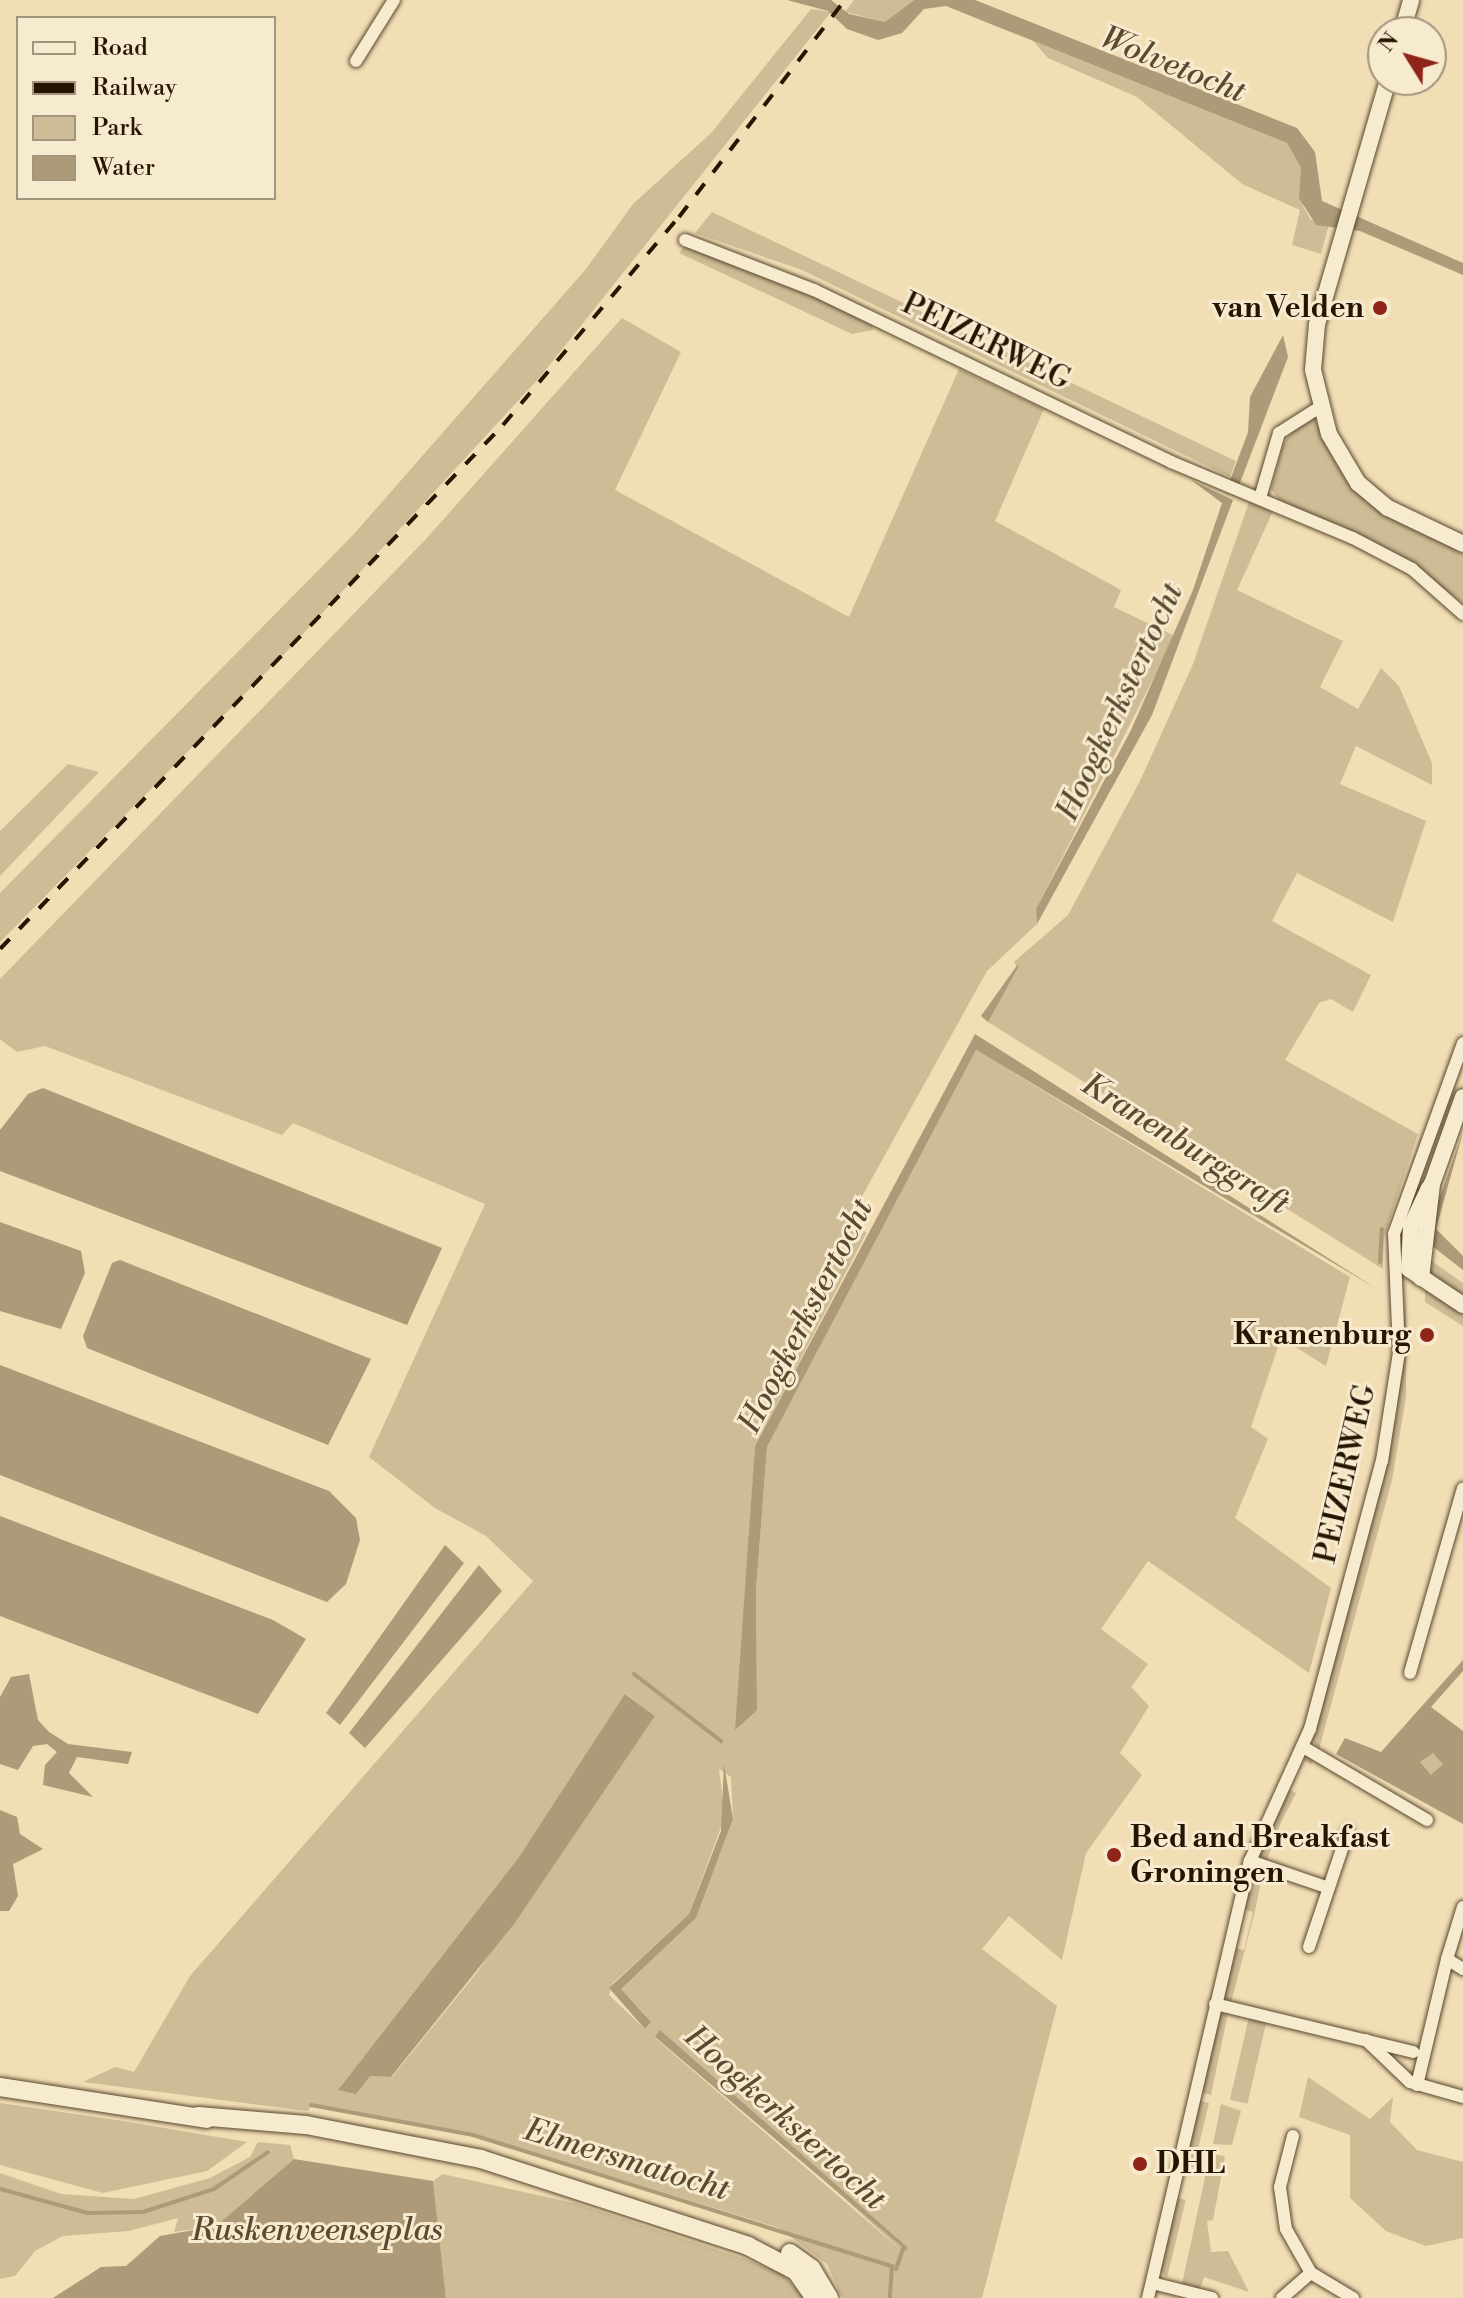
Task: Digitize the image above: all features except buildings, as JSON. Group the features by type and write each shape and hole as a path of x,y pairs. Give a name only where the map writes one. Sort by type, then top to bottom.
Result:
{"main road":[{"path":"0,2087 198,2116 540,2180 748,2246 794,2255 829,2298"},
{"path":"748,2246 796,2271 815,2298"}],"street":[{"path":"356,61 394,0"},
{"path":"1384,96 1314,336 1320,407 1358,483 1388,508 1463,544"},
{"name":"PEIZERWEG","path":"685,240 814,290 1232,489 1260,498 1400,562 1463,614"},
{"path":"1260,498 1279,433 1320,407"},
{"name":"PEIZERWEG","path":"1148,2298 1250,1861 1303,1747 1384,1448 1399,1352 1394,1234 1463,1043"},
{"path":"1463,1097 1432,1184 1411,1226 1415,1274 1463,1305"},
{"path":"1437,1119 1453,1125"},
{"path":"1410,1673 1463,1488"},
{"path":"1303,1747 1427,1820"},
{"path":"1309,1947 1348,1831"},
{"path":"1250,1861 1329,1888"},
{"path":"1417,2085 1447,1959 1463,1907"},
{"path":"1447,1959 1463,1969"},
{"path":"1215,2004 1413,2052"},
{"path":"1366,2040 1379,2059 1417,2085 1463,2097"},
{"path":"1293,2136 1281,2211 1311,2273 1353,2298"},
{"path":"1282,2298 1311,2273"},
{"path":"1152,2283 1212,2298"}],"green space":[{"path":"854,0 914,0 885,22 845,12"},
{"path":"811,9 831,12 540,377 290,648 0,942 0,893 354,534 586,269 633,204 711,133"},
{"path":"1033,41 1287,143 1301,168 1303,206 1311,220 1330,221 1321,254 1292,245 1300,210 1242,184 1137,97 1048,58"},
{"path":"712,212 1236,461 1230,477 802,270 695,233"},
{"path":"688,242 872,323 873,330 852,334 679,253"},
{"path":"622,318 681,352 615,490 849,617 959,369 1044,409 995,521 1121,590 1114,607 1175,636 1036,909 1037,924 987,971 845,1227 867,1232 755,1446 738,1715 757,1710 756,1590 767,1447 976,1050 1350,1277 1326,1366 1281,1338 1251,1427 1268,1439 1235,1518 1331,1588 1309,1673 1148,1561 1101,1629 1148,1664 1131,1687 1149,1706 1120,1753 1142,1775 1086,1853 1062,1960 1009,1916 982,1949 1057,2006 982,2298 842,2298 827,2264 779,2228 468,2132 314,2105 307,2111 83,2082 115,2067 134,2072 190,1976 533,1581 486,1536 435,1508 369,1457 485,1204 293,1123 282,1135 45,1046 17,1052 0,1039 0,979 426,539","holes":["626,1694 655,1716 478,1971 392,2077 370,2076 338,2090 519,1857","719,1769 731,1777 733,1819 696,1918 621,1989 651,2022 645,2029 609,1995 613,1983 689,1914 725,1816","661,2031 903,2252 655,2038"]},
{"path":"1313,417 1367,502 1463,553 1463,603 1396,553 1279,500 1271,489 1283,445 1294,426"},
{"path":"1249,502 1273,511 1237,590 1343,641 1320,687 1358,709 1381,668 1399,686 1432,763 1432,785 1356,746 1340,784 1426,821 1393,922 1297,873 1272,921 1371,975 1353,1012 1331,999 1319,1003 1285,1060 1418,1134 1384,1237 1383,1269 988,1022 1018,968 1014,962 1068,915 1140,781 1193,664"},
{"path":"68,764 99,772 0,876 0,831"},
{"path":"1426,1257 1463,1283 1463,1296 1431,1274"},
{"path":"1425,1287 1463,1312 1463,1326 1425,1302"},
{"path":"1406,1295 1406,1397 1392,1480 1319,1749 1312,1740 1396,1418"},
{"path":"1431,1753 1439,1756 1442,1764 1439,1772 1431,1775 1423,1772 1420,1764 1423,1756"},
{"path":"1316,1755 1311,1765 1303,1760"},
{"path":"1302,1782 1281,1822 1266,1862 1259,1854 1288,1789 1296,1793"},
{"path":"1263,1872 1255,1911 1231,2003 1224,1996 1234,1948 1244,1950 1253,1912 1243,1909 1252,1877"},
{"path":"1228,2013 1211,2095 1200,2092 1219,2015"},
{"path":"1249,2017 1267,2021 1247,2104 1230,2100"},
{"path":"1308,2077 1370,2119 1393,2097 1390,2122 1417,2150 1463,2162 1463,2238 1426,2246 1386,2231 1350,2198 1350,2135 1299,2117"},
{"path":"1198,2100 1209,2103 1188,2190 1193,2167 1183,2165"},
{"path":"0,2103 247,2142 207,2171 103,2193 0,2165"},
{"path":"1221,2104 1241,2111 1232,2145 1213,2144"},
{"path":"258,2142 290,2145 294,2159 216,2226 174,2232 178,2218 129,2231 63,2236 35,2251 15,2276 0,2279 0,2173 61,2194 134,2199 210,2178 250,2157"},
{"path":"1210,2154 1225,2156 1213,2220 1207,2221 1211,2252 1228,2251 1249,2292 1204,2277 1200,2289 1182,2284"},
{"path":"443,2174 578,2204 745,2259 783,2274 803,2298 446,2298 433,2181"},
{"path":"1176,2198 1186,2200 1167,2278 1160,2270"}],"water":[{"path":"787,0 831,0 849,14 885,22 914,0 975,0 1297,128 1315,152 1322,201 1463,263 1463,275 1360,231 1316,225 1299,198 1301,168 1287,143 946,6 924,9 902,33 878,40 847,29 828,11"},
{"path":"1283,335 1288,357 1238,488 1229,483 1248,432 1250,397"},
{"path":"1191,480 1233,500 1152,715 1037,924 1036,909 1131,730 1193,590 1222,503"},
{"path":"1018,964 1018,968 988,1022 981,1016"},
{"path":"975,1034 1377,1289 976,1050 767,1447 756,1590 757,1710 735,1730 755,1446"},
{"path":"43,1088 442,1248 407,1325 0,1171 0,1130 28,1094"},
{"path":"1463,1132 1436,1229 1463,1256 1463,1270 1431,1245 1435,1210"},
{"path":"0,1222 81,1251 85,1273 61,1329 0,1311"},
{"path":"120,1260 371,1359 328,1445 87,1348 83,1336 112,1263"},
{"path":"0,1365 329,1491 356,1518 360,1540 346,1584 327,1602 0,1475"},
{"path":"0,1516 273,1620 306,1639 258,1714 0,1616"},
{"path":"445,1545 464,1563 340,1725 326,1713"},
{"path":"479,1565 502,1591 365,1748 349,1733"},
{"path":"1463,1660 1463,1671 1431,1707 1463,1731 1463,1824 1336,1754 1345,1738 1381,1752","holes":["1433,1753 1443,1764 1431,1775 1420,1762"]},
{"path":"29,1674 38,1720 49,1732 68,1744 132,1752 128,1764 77,1757 69,1773 93,1797 43,1785 45,1765 57,1752 47,1744 33,1746 18,1770 0,1764 0,1697 11,1677"},
{"path":"625,1694 655,1716 514,1924 391,2077 370,2076 356,2094 338,2090 519,1857"},
{"path":"724,1764 733,1819 696,1918 621,1989 651,2022 645,2029 609,1988 689,1914 721,1831"},
{"path":"0,1810 17,1817 20,1834 43,1849 13,1864 18,1896 9,1911 0,1911"},
{"path":"660,2030 907,2247 907,2251 655,2037"},
{"name":"Ruskenveenseplas","path":"294,2159 433,2181 446,2298 53,2298 101,2267 126,2266 160,2236 216,2226"}],"waterway":[{"name":"Kranenburggraft","path":"1380,1262 1382,1229"},
{"path":"634,1674 721,1741"},
{"name":"Elmersmatocht","path":"311,2105 473,2135 892,2266 890,2298"},
{"name":"Elmersmatocht","path":"0,2189 88,2213 143,2212 214,2189 268,2152"},
{"path":"896,2269 903,2249"}],"railway":[{"path":"0,949 503,425 679,217 845,0"}],"place":[{"name":"van Velden","path":"1380,308"},
{"name":"Kranenburg","path":"1427,1335"},
{"name":"Bed and Breakfast Groningen","path":"1114,1855"},
{"name":"DHL","path":"1140,2164"}],"water label":[{"name":"Wolvetocht","path":"1173,65"},
{"name":"Hoogkerkstertocht","path":"1120,702"},
{"name":"Hoogkerkstertocht","path":"806,1316"},
{"name":"Hoogkerkstertocht","path":"785,2118"}]}
